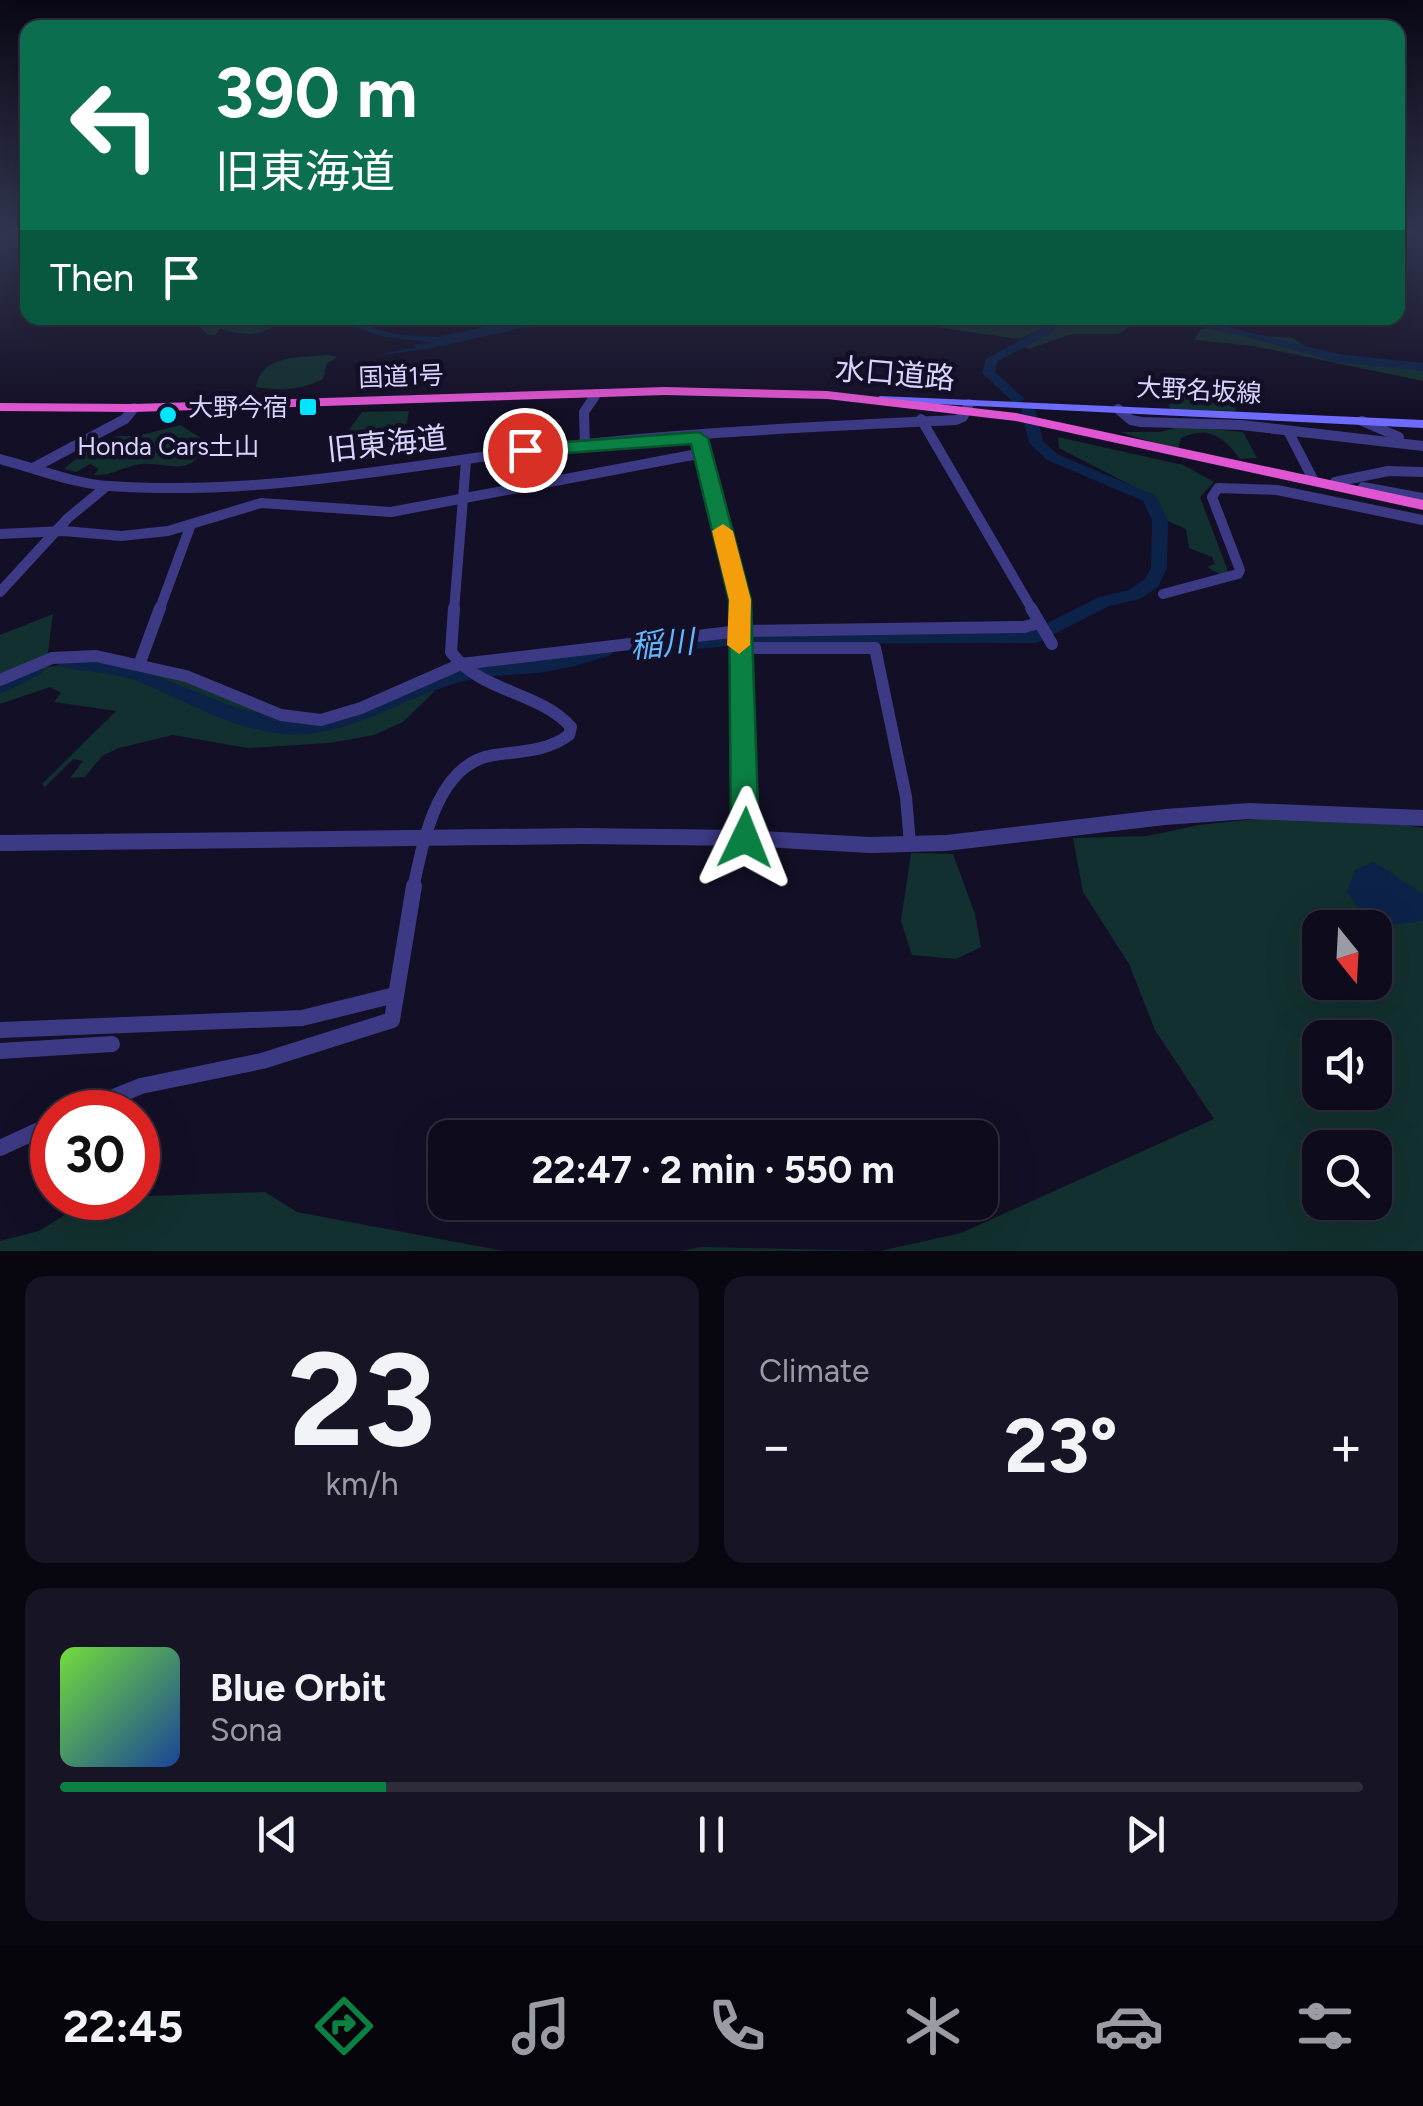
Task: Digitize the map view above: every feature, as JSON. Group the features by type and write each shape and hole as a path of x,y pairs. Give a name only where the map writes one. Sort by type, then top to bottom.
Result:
{"highway":[{"name":"国道1号","path":"0,407 134,408 597,393 804,394"},
{"name":"水口道路","path":"804,394 871,399 1035,423 1423,505"},
{"name":"水口道路","path":"804,394 949,410"},
{"path":"1035,423 1047,405"}],"main road":[{"name":"大野名坂線","path":"871,399 949,410 1047,405 1423,424"}],"street":[{"path":"585,447 584,412 597,393"},
{"path":"34,468 124,419 134,408"},
{"path":"1118,409 1131,420 1141,422 1241,425 1418,445"},
{"path":"949,410 1050,642"},
{"name":"旧東海道","path":"0,459 106,486 209,486 466,462 525,450 699,438 949,410"},
{"path":"1362,421 1418,445"},
{"path":"1288,431 1314,479 1423,505"},
{"path":"699,438 740,600 745,838"},
{"path":"599,446 606,469"},
{"path":"0,534 121,536 190,528 261,503 391,512 461,502 606,469 702,453"},
{"path":"130,1090 262,1060 392,1020 425,839 450,780 472,760 546,748 569,735 571,727 558,713 469,669 451,652 466,462"},
{"path":"1335,482 1388,471 1423,472"},
{"path":"0,592 54,532 106,486"},
{"path":"1163,594 1238,574 1240,570 1212,497 1218,488 1276,490 1423,520"},
{"path":"139,665 190,528"},
{"path":"0,680 38,662 67,655 186,676 281,715 320,720 469,669 739,640 1040,625"},
{"path":"739,640 876,648 906,797 910,844"},
{"path":"0,843 745,838 910,844 1249,811 1423,818"},
{"path":"0,1030 302,1018 395,995"},
{"path":"0,1051 112,1044"},
{"path":"0,1148 30,1134"}],"green space":[{"path":"197,325 276,325 246,334 220,329 215,336"},
{"path":"920,325 1045,325 1019,339"},
{"path":"1133,325 1118,334 1072,334 1029,349 1024,347 1056,327"},
{"path":"1215,327 1246,335 1293,338 1317,354 1356,362 1423,369 1423,381 1254,346 1194,340 1201,329"},
{"path":"337,357 327,363 323,379 290,389 256,387 266,368 274,363"},
{"path":"1200,389 1233,397 1236,411 1171,409 1168,405"},
{"path":"409,411 407,423 394,432 346,434 362,412"},
{"path":"180,425 207,442 200,455 183,466 143,464 100,475 94,475 99,469 90,464 76,472 64,469 86,450 118,436 138,436"},
{"path":"1182,426 1243,432 1257,458 1240,459 1221,439 1207,433 1181,438 1178,450 1120,432 1160,432"},
{"path":"1058,437 1183,465 1214,482 1200,497 1229,574 1223,576 1207,567 1215,564 1212,557 1189,548 1186,529 1161,518 1150,495 1059,448"},
{"path":"53,614 46,667 78,663 162,672 299,723 367,710 430,689 435,691 403,722 374,735 329,743 248,748 173,735 102,756 85,777 70,778 83,761 73,759 45,787 42,784 116,711 54,702 61,693 50,687 0,704 0,635"},
{"path":"1265,818 1381,821 1423,828 1423,1251 880,1251 961,1233 998,1220 998,1216 1214,1119 1155,1030 1129,964 1083,892 1073,838 1147,836 1199,825"},
{"path":"911,853 953,854 975,914 981,947 956,959 912,955 901,921"},
{"path":"265,1192 297,1212 504,1251 0,1251 0,1241 39,1231 57,1220 160,1220 160,1196"},
{"path":"702,1247 880,1251 680,1251"}],"water":[{"path":"349,325 438,337 492,325 594,325 521,328 432,348 372,356 416,347 413,344 437,343 384,337"},
{"path":"1374,862 1423,894 1423,921 1392,925 1392,910 1360,910 1347,892 1355,870"}],"waterway":[{"name":"稲川","path":"1018,399 988,373 992,359 1052,325"},
{"name":"稲川","path":"1209,325 1337,358 1423,367"},
{"name":"稲川","path":"676,644 751,637 1037,636 1105,601 1134,595 1152,583 1159,568 1160,520 1149,498 1052,457 1036,443 1028,409"},
{"name":"稲川","path":"65,661 116,667 235,715 286,726 336,721 465,673 550,664 605,650"},
{"name":"稲川","path":"0,686 35,669"}],"slow traffic":[{"path":"723,531 740,600 739,645"}],"place":[{"name":"大野今宿","path":"308,407"},
{"name":"Honda Cars土山","path":"168,415"}],"route":[{"path":"525,450 699,438 740,600 745,838"}]}
